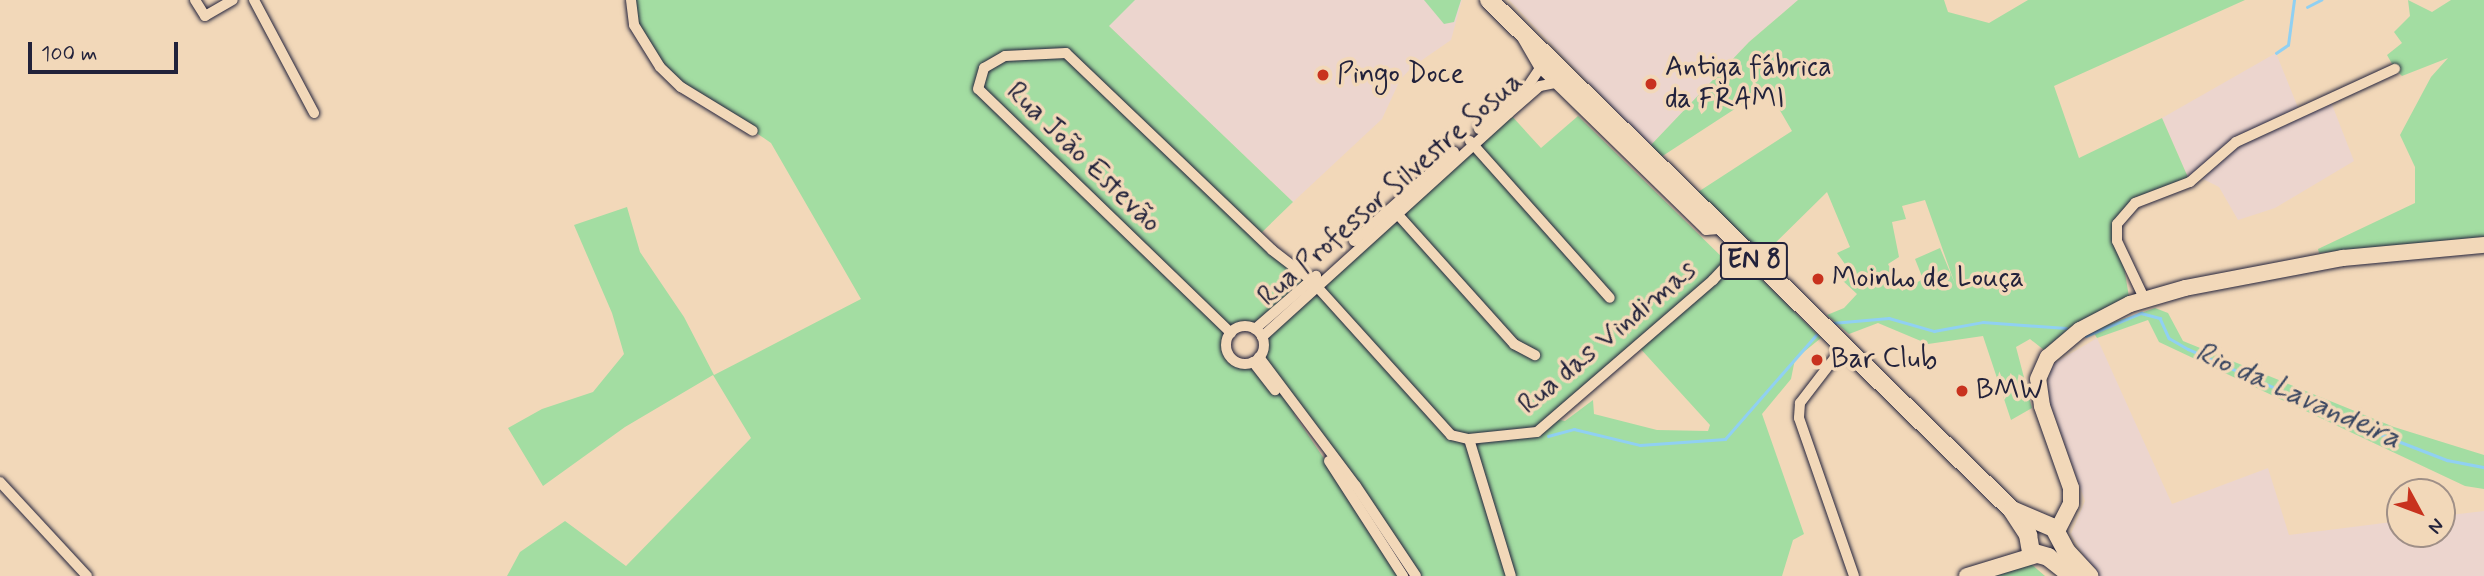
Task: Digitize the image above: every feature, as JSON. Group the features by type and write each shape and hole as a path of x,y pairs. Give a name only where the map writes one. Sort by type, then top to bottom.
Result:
{"main road":[{"name":"EN 8","path":"1489,0 2012,510 2089,576"},
{"name":"EN 8","path":"2043,539 2072,576"}],"street":[{"path":"195,0 205,16 233,0"},
{"path":"254,0 314,113"},
{"path":"631,0 634,25 660,67 681,87 753,131"},
{"path":"1517,28 1527,53 1539,68 1706,230 1722,229"},
{"name":"Rua João Estevão","path":"1231,333 978,89 984,68 1005,56 1066,53 1272,250 1314,282"},
{"name":"Rua Professor Silvestre Sosua","path":"1471,142 1528,86 1539,68"},
{"path":"2144,298 2117,241 2117,224 2135,203 2190,182 2236,142 2395,69"},
{"name":"Rua Professor Silvestre Sosua","path":"1258,333 1471,142 1540,86 1555,83"},
{"path":"1471,142 1610,298"},
{"path":"1394,210 1514,344 1535,355"},
{"path":"1968,576 2013,559 2043,539 2069,510 2071,488 2042,406 2039,373 2048,357 2080,330 2144,298 2343,258 2484,245"},
{"name":"Rua das Vindimas","path":"1469,439 1537,432 1742,249"},
{"path":"1314,282 1451,435 1469,439 1511,576"},
{"path":"1256,360 1239,363 1229,356 1226,344 1231,333 1242,327 1258,333 1256,360 1330,462 1403,576"},
{"path":"1843,347 1800,403 1800,418 1854,576"},
{"path":"1256,360 1356,486 1416,576"},
{"path":"0,482 87,576"}],"shaded area":[{"path":"1081,0 1462,0 1451,40 1412,67 1400,80 1382,119 1293,202"},
{"name":"Antiga fábrica da FRAMI","path":"1509,0 1798,0 1749,42 1650,146"},
{"path":"2276,53 2301,115 2331,102 2354,161 2275,208 2238,220 2219,187 2201,178 2190,182 2162,118"},
{"path":"2097,338 2172,504 2268,468 2289,535 2386,523 2386,548 2456,548 2456,514 2484,511 2484,576 2096,576 2071,534 2085,501 2045,389 2053,364"}],"green space":[{"path":"630,0 1135,0 1109,26 1293,202 1258,236 1311,280 1255,329 1242,327 1231,333 1226,347 1231,358 1245,364 1259,358 1262,337 1509,113 1541,148 1578,116 1728,263 1747,265 1821,338 1795,359 1791,379 1762,414 1804,534 1793,540 1782,576 1416,576 1299,409 1294,414 1403,576 507,576 520,552 565,521 626,566 751,438 713,375 625,427 543,486 508,428 542,409 593,392 624,354 612,313 574,225 627,207 640,252 684,317 714,375 861,299 771,143 660,67 634,25","holes":["1638,346 1710,425 1708,431 1657,430 1594,414 1593,400 1565,421 1555,419"]},
{"path":"1424,0 1461,0 1454,22 1444,24"},
{"path":"1798,0 1944,0 1948,12 1989,23 2028,0 2245,0 2054,86 2079,158 2162,118 2190,182 2135,203 2117,224 2129,297 2070,328 2044,350 2030,339 2016,347 2032,408 2011,420 1983,336 1928,344 1878,323 1849,334 1827,315 1844,308 1857,294 1842,280 1850,271 1837,253 1850,247 1827,192 1763,255 1698,192 1792,131 1767,88 1661,157 1650,146 1749,42","holes":["1925,200 1955,284 1940,248 1915,259 1923,279 1902,291 1888,264 1899,257 1892,222 1906,219 1902,206"]},
{"path":"2408,0 2432,12 2451,0 2484,0 2484,237 2319,253 2318,249 2415,203 2415,167 2400,135 2431,77 2448,58 2402,76 2395,69 2387,55 2402,43 2394,32 2410,16"},
{"path":"2155,308 2168,313 2183,341 2394,427 2484,455 2484,489 2465,486 2456,482 2456,478 2448,478 2159,342 2148,320 2097,338 2092,330"},
{"path":"2030,563 2045,576 1983,576"}],"waterway":[{"path":"2276,53 2288,45 2294,0"},
{"path":"2307,7 2321,0"},
{"name":"Rio da Lavandeira","path":"2086,336 2141,313 2160,318 2169,338 2188,349 2367,429 2447,460 2484,467"},
{"name":"Rio da Lavandeira","path":"1832,323 1889,318 1934,331 1983,322 2066,328"},
{"name":"Rio da Lavandeira","path":"1548,436 1574,429 1640,445 1725,439 1816,335"}],"place":[{"name":"Pingo Doce","path":"1323,75"},
{"name":"Antiga fábrica da FRAMI","path":"1651,84"},
{"name":"Moinho de Louça","path":"1818,279"},
{"name":"Bar Club","path":"1817,360"},
{"name":"BMW","path":"1962,391"}]}
